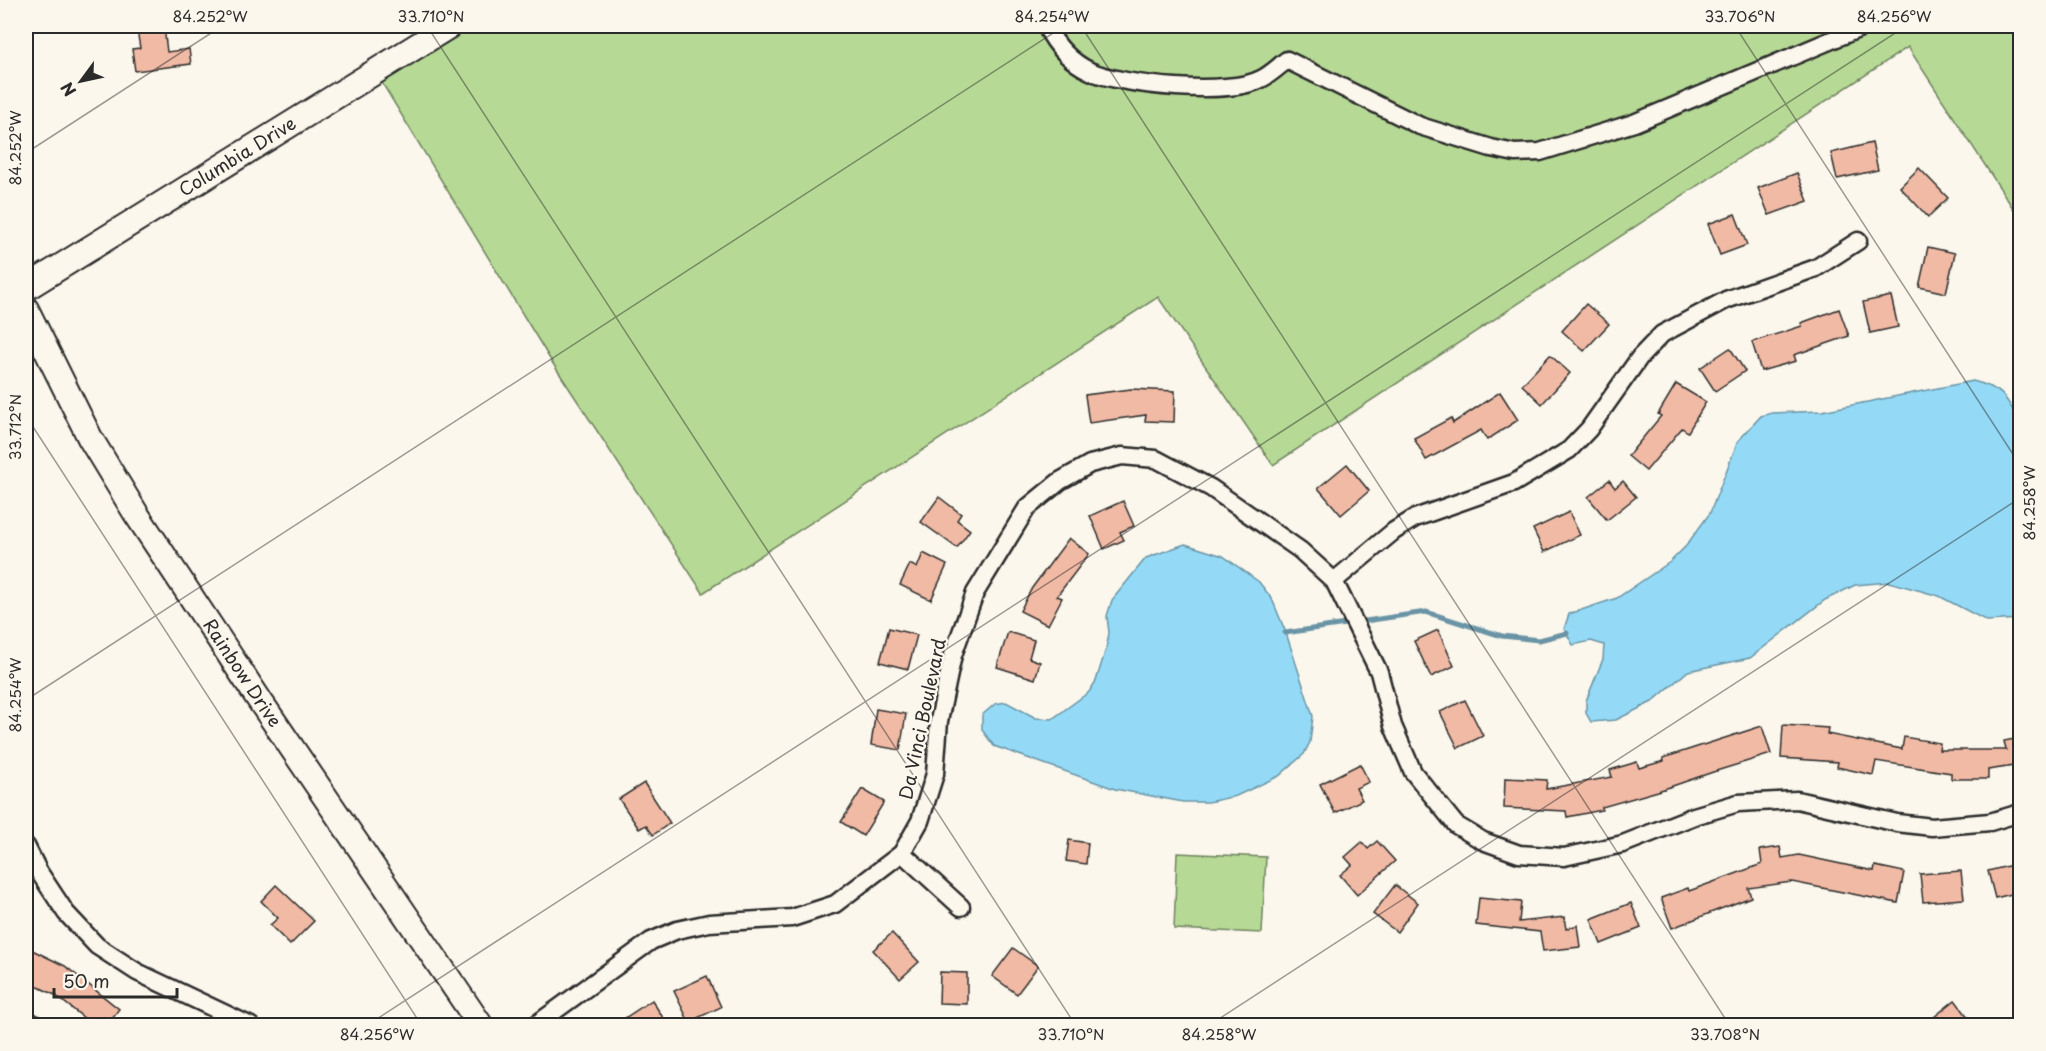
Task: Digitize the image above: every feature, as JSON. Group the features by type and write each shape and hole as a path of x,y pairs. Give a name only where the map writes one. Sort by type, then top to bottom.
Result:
{"street":[{"name":"Columbia Drive","path":"26,288 449,26"},
{"path":"1046,26 1055,44 1067,56 1089,70 1109,78 1146,85 1223,88 1261,80 1287,60 1420,126 1515,153 1540,152 1634,123 1864,26"},
{"path":"1334,581 1394,531 1415,518 1514,483 1569,450 1589,429 1640,357 1662,334 1726,300 1816,268 1858,241"},
{"name":"Rainbow Drive","path":"26,309 90,438 135,512 262,704 481,1026"},
{"name":"Da Vinci Boulevard","path":"534,1026 651,942 677,930 709,923 792,918 835,904 902,853 921,821 934,774 939,721 952,655 975,593 1027,508 1060,481 1090,464 1122,456 1156,459 1211,488 1300,550 1334,581 1379,672 1393,726 1413,772 1456,825 1483,841 1519,854 1564,857 1623,844 1694,816 1738,803 1797,800 1897,823 1932,827 1989,822 2020,813"},
{"path":"26,846 39,872 66,913 97,946 137,972 251,1026"},
{"path":"902,853 961,907"},
{"path":"26,1019 37,1026"}],"green space":[{"path":"456,26 2020,26 2020,219 1908,47 1273,465 1158,297 703,593 550,359 376,73"},
{"path":"1177,853 1266,857 1262,933 1174,929"}],"water":[{"path":"1973,381 1991,387 2003,395 2020,423 2020,619 1987,621 1939,596 1889,582 1855,585 1825,600 1750,658 1688,671 1652,702 1616,720 1591,722 1586,713 1586,701 1603,659 1604,645 1591,641 1573,645 1564,629 1569,614 1617,598 1670,562 1686,546 1710,513 1738,441 1761,416 1772,413 1822,411"},
{"path":"1185,544 1223,556 1259,582 1272,599 1286,633 1313,716 1310,742 1304,754 1279,776 1236,796 1208,802 1183,802 1115,789 994,746 982,730 982,715 995,704 1006,702 1036,718 1052,719 1089,692 1096,681 1106,649 1109,633 1107,616 1112,600 1146,558"}],"building":[{"path":"164,27 167,52 189,49 191,64 135,71 132,49 140,48 137,30"},
{"path":"1872,143 1878,170 1837,179 1831,153"},
{"path":"1919,168 1948,198 1928,217 1900,187"},
{"path":"1797,173 1808,201 1769,215 1758,188"},
{"path":"1735,214 1747,245 1720,255 1708,224"},
{"path":"1928,247 1955,253 1946,293 1919,287"},
{"path":"1891,296 1898,327 1870,333 1863,302"},
{"path":"1586,304 1609,324 1584,351 1562,331"},
{"path":"1839,309 1849,336 1794,355 1796,361 1761,371 1752,342 1802,326 1801,323"},
{"path":"1730,348 1745,371 1715,391 1700,368"},
{"path":"1550,355 1570,373 1542,404 1522,385"},
{"path":"1676,384 1706,402 1688,432 1682,428 1646,471 1628,456 1661,416 1658,414"},
{"path":"1131,389 1175,391 1174,422 1145,421 1146,415 1089,423 1085,395"},
{"path":"1500,392 1518,420 1487,440 1481,430 1426,460 1414,438 1451,418 1453,423"},
{"path":"1347,464 1369,491 1341,515 1318,488"},
{"path":"1609,480 1615,488 1623,481 1636,497 1607,520 1588,497"},
{"path":"939,497 961,514 957,520 970,530 957,548 921,522"},
{"path":"1123,501 1134,526 1120,532 1124,540 1104,549 1090,516"},
{"path":"1569,512 1580,535 1544,552 1533,529"},
{"path":"1069,538 1089,554 1057,596 1062,598 1048,625 1020,611 1032,588"},
{"path":"923,553 947,565 931,600 900,585 910,564 917,568"},
{"path":"889,628 917,635 908,669 880,662"},
{"path":"1438,630 1454,666 1431,677 1414,641"},
{"path":"1008,632 1034,640 1029,658 1040,662 1035,679 997,667"},
{"path":"1465,700 1483,736 1458,748 1440,712"},
{"path":"876,709 906,714 900,750 871,745"},
{"path":"1783,725 1828,728 1827,734 1902,749 1904,737 1940,743 1939,750 2006,750 2004,741 2020,738 2020,765 1988,770 1988,779 1951,779 1951,773 1876,761 1873,775 1837,767 1838,762 1781,758"},
{"path":"1762,726 1771,754 1602,807 1602,810 1567,817 1566,811 1504,808 1505,778 1547,780 1546,789 1612,777 1610,770 1637,762 1639,768 1664,761 1663,758"},
{"path":"1360,764 1369,782 1356,788 1362,800 1335,813 1320,784"},
{"path":"644,783 670,823 653,835 646,825 639,829 619,799"},
{"path":"862,789 884,802 863,836 841,822"},
{"path":"1069,840 1088,843 1086,864 1066,861"},
{"path":"1377,841 1395,861 1357,895 1340,875 1352,865 1345,857 1362,842 1368,849"},
{"path":"1780,847 1782,858 1799,855 1874,871 1875,866 1904,872 1898,903 1792,882 1748,888 1751,897 1672,928 1661,898 1688,888 1689,891 1762,864 1760,850"},
{"path":"2020,863 2020,892 1995,898 1988,871"},
{"path":"1961,871 1964,899 1923,902 1920,874"},
{"path":"276,885 314,921 290,945 270,925 278,918 261,901"},
{"path":"1395,885 1418,903 1397,932 1373,914"},
{"path":"1479,898 1521,902 1519,922 1564,917 1566,929 1577,925 1580,947 1543,951 1540,932 1476,925"},
{"path":"1631,903 1641,928 1601,944 1591,919"},
{"path":"892,933 919,962 900,979 873,950"},
{"path":"26,947 65,966 119,1009 106,1026 94,1026 55,995 26,981"},
{"path":"1013,948 1038,966 1017,994 992,976"},
{"path":"940,972 967,973 967,1004 939,1003"},
{"path":"707,976 721,1007 689,1022 674,991"},
{"path":"652,1000 668,1026 613,1026"},
{"path":"1955,1000 1975,1026 1923,1026"}],"waterway":[{"path":"1285,633 1426,612 1502,636 1539,640 1567,633"}]}
